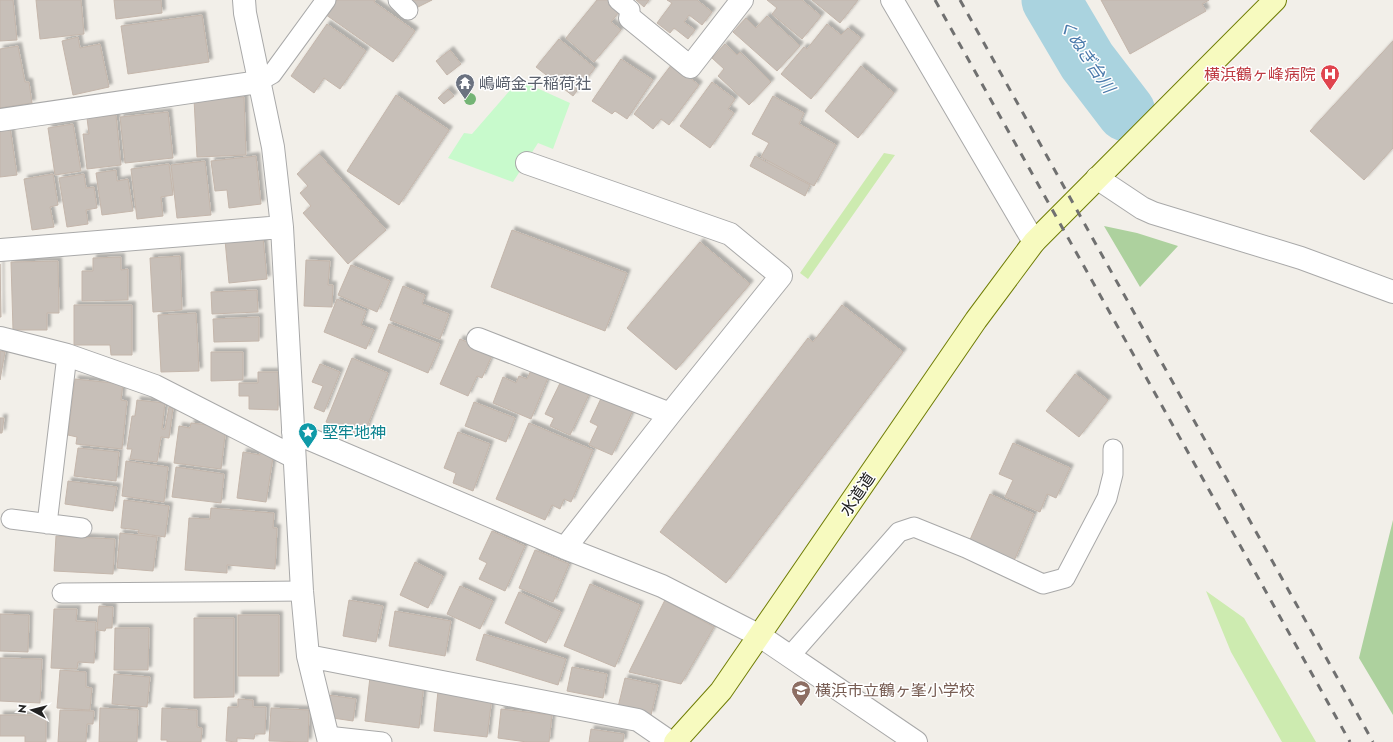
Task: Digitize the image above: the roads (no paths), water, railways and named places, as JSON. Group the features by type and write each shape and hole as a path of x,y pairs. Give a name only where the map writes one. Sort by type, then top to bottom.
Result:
{"street":[{"path":"244,0 245,13 258,82 273,147 282,227 302,591 308,656 328,739"},
{"path":"630,18 690,67 742,0"},
{"path":"892,0 1034,242"},
{"name":"水道道","path":"675,742 721,691 976,320 1034,242 1275,0"},
{"path":"0,120 258,82"},
{"path":"527,163 730,234 781,276 565,548"},
{"path":"1097,178 1142,208 1153,213 1301,258 1393,292"},
{"path":"0,250 282,227"},
{"path":"0,338 67,355 155,386 294,457"},
{"path":"478,339 670,414"},
{"path":"293,432 565,548 662,586 760,636 916,742"},
{"path":"308,656 638,720 670,742"}],"lane":[{"path":"258,82 272,74 326,0"},
{"path":"618,0 630,10 630,18"},
{"path":"47,524 67,355"},
{"path":"790,656 899,532 914,527 966,548 1044,584 1065,578 1107,498 1113,474 1113,449"},
{"path":"11,519 82,528"},
{"path":"62,593 302,591"},
{"path":"328,739 382,742"}],"waterway":[{"name":"くぬぎ台川","path":"1051,0 1087,61 1126,112"}],"railway":[{"path":"935,0 1350,742"},
{"path":"960,0 1373,742"}],"place":[{"name":"横浜鶴ヶ峰病院","path":"1330,91"},
{"name":"嶋﨑金子稲荷社","path":"465,100"},
{"name":"堅牢地神","path":"308,449"},
{"name":"横浜市立鶴ヶ峯小学校","path":"801,707"}]}
